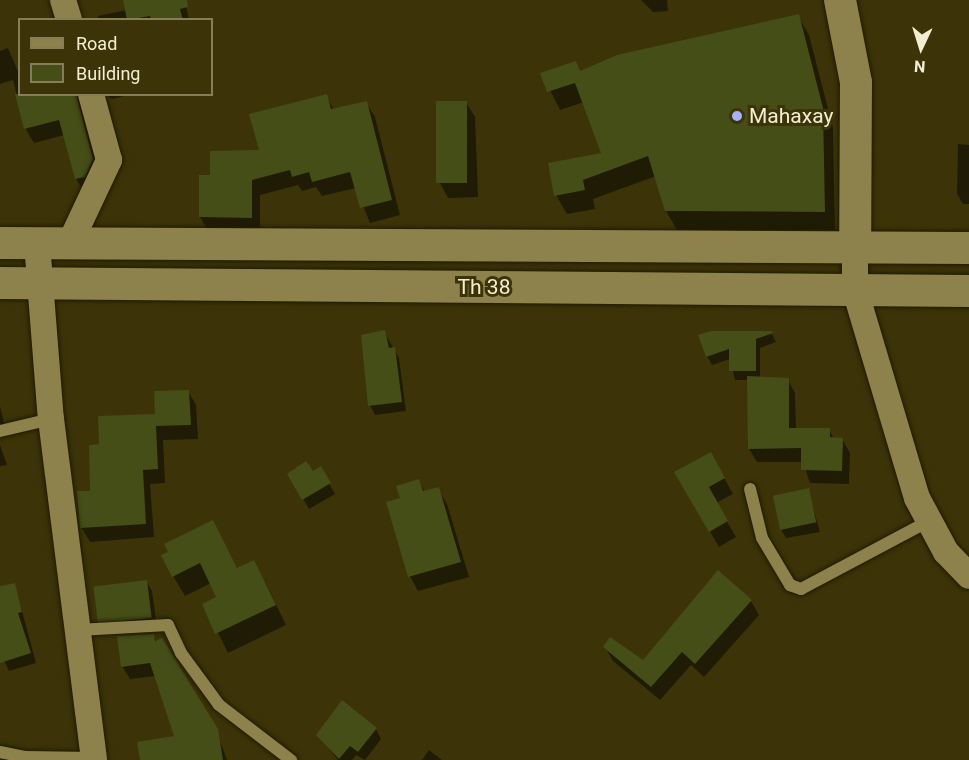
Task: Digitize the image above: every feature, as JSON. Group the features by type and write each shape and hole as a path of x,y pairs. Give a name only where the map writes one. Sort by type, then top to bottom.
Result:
{"street":[{"path":"63,0 68,18"},
{"path":"840,0 856,82 855,290 927,522 969,576"},
{"path":"70,243 109,160 92,96"},
{"name":"Th 38","path":"0,243 969,248"},
{"path":"37,243 51,419 94,759"},
{"name":"Th 38","path":"0,284 969,291"}],"lane":[{"path":"0,431 51,419"},
{"path":"750,489 762,538 790,585 801,589 927,522"},
{"path":"78,630 168,625 182,653 219,705 291,760"},
{"path":"0,752 25,757 94,759"}],"building":[{"path":"123,0 187,0 188,7 180,9 182,18 150,18 150,16 127,18"},
{"path":"799,14 823,108 825,212 665,211 648,156 583,180 585,190 554,196 548,163 601,153 575,83 547,92 540,73 576,61 580,71 617,55"},
{"path":"15,94 18,96 77,96 93,159 85,177 75,179 59,120 24,129"},
{"path":"327,94 331,109 367,101 392,200 360,208 350,172 312,182 309,172 292,177 290,170 252,180 252,218 199,217 199,175 210,175 210,151 259,150 249,114"},
{"path":"436,101 467,101 467,183 436,183"},
{"path":"385,330 389,348 395,347 402,402 368,406 361,335"},
{"path":"711,331 772,331 773,333 756,339 756,371 729,371 729,349 706,357 698,335"},
{"path":"747,376 789,378 789,428 830,428 830,437 843,438 842,471 801,470 801,448 748,449"},
{"path":"189,390 191,425 156,426 158,469 143,470 146,524 80,528 77,491 90,491 89,445 99,444 98,416 155,414 154,391"},
{"path":"711,452 725,478 709,487 728,521 709,532 674,472"},
{"path":"306,461 313,471 321,466 331,483 302,500 287,474"},
{"path":"419,479 423,491 439,487 461,562 408,577 386,502 400,498 396,486"},
{"path":"809,488 816,522 780,530 773,496"},
{"path":"213,520 237,568 254,560 276,605 215,634 202,604 216,597 200,563 172,577 161,555 168,552 164,544"},
{"path":"718,570 752,600 695,664 682,652 651,687 603,647 610,637 643,660"},
{"path":"147,580 152,618 98,624 93,587"},
{"path":"15,583 22,612 18,613 31,653 0,663 0,586"},
{"path":"154,634 155,641 162,638 218,729 223,760 140,760 137,742 174,736 150,663 121,667 117,636"},
{"path":"342,700 377,728 358,752 350,746 339,759 316,735"}],"place":[{"name":"Mahaxay","path":"737,116"}]}
